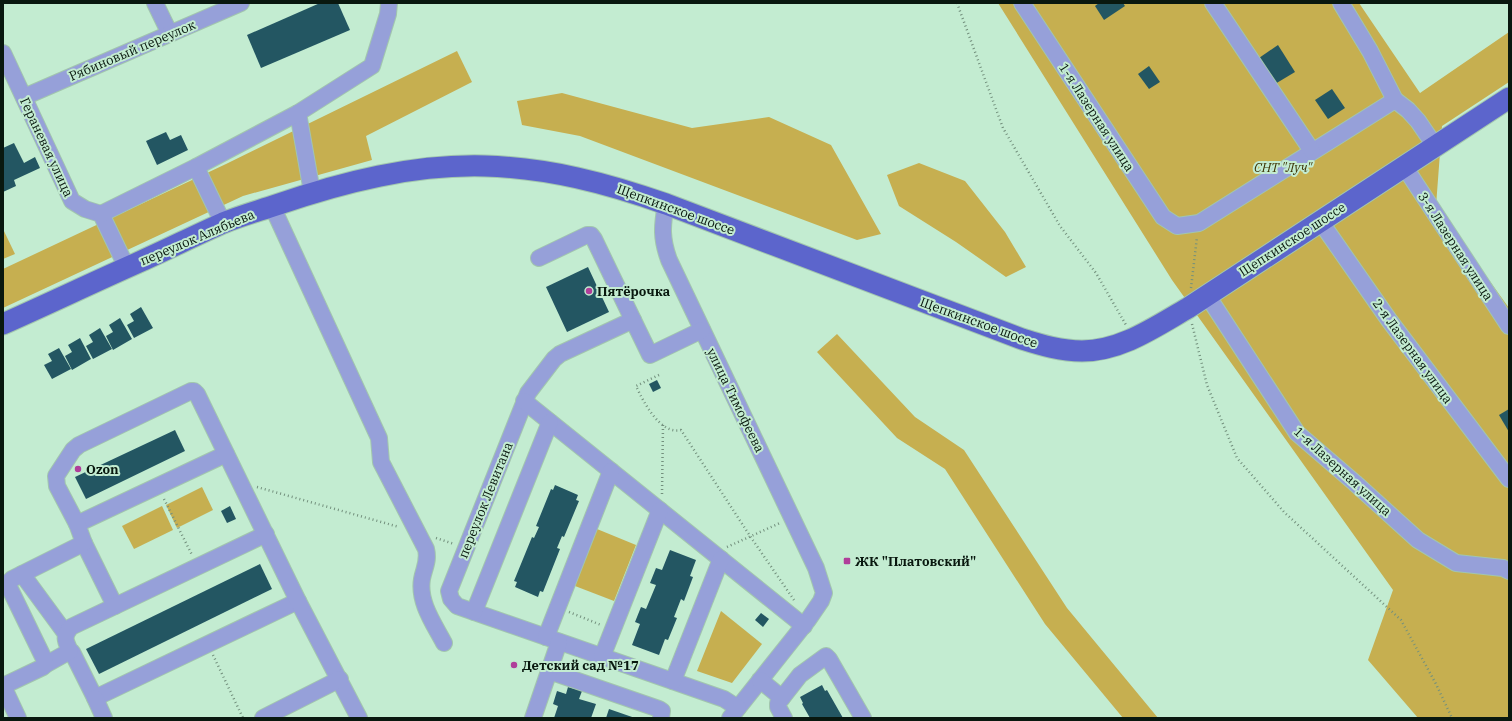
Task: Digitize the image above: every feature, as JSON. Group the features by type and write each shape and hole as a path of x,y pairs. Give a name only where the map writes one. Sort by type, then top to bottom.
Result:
{"main road":[{"name":"Щепкинское шоссе","path":"400,172 444,167 484,166 521,168 554,173 620,188 666,204 1022,340 1064,350 1082,351 1117,345 1146,333 1188,308 1509,98"},
{"name":"переулок Алябьева","path":"3,324 223,223 312,192 400,172"}],"street":[{"path":"155,3 170,34"},
{"name":"Рябиновый переулок","path":"24,97 241,3"},
{"path":"126,268 101,214 196,167 298,113 372,66 388,14 389,3"},
{"name":"1-я Лазерная улица","path":"1022,3 1163,217 1178,226 1199,223"},
{"path":"1213,3 1312,151"},
{"path":"1341,3 1370,51 1395,100 1408,110 1418,121 1435,146"},
{"name":"Гераневая улица","path":"3,53 72,201 85,209 101,214"},
{"path":"1199,223 1395,100"},
{"path":"298,113 312,192"},
{"name":"3-я Лазерная улица","path":"1404,166 1509,326"},
{"path":"196,167 223,223"},
{"name":"улица Тимофеева","path":"666,204 662,225 664,246 669,260 816,568 824,593 821,601 806,623"},
{"path":"272,206 379,438 380,462 426,549 428,557 422,579 422,594 426,606 444,643"},
{"name":"2-я Лазерная улица","path":"1320,221 1389,320 1509,480"},
{"path":"539,258 587,235 591,235 594,238 650,355 702,330"},
{"name":"1-я Лазерная улица","path":"1206,295 1297,433 1418,540 1456,563 1503,568 1509,571"},
{"name":"переулок Левитана","path":"474,612 457,606 451,599 449,590 526,397 557,356 633,320"},
{"path":"115,606 84,543 77,524 57,486 56,476 76,447 191,391 194,391 197,394 298,601 359,718"},
{"path":"526,397 550,422 717,556 806,623 734,713 724,699 474,612 550,422"},
{"path":"77,524 226,454"},
{"path":"533,718 549,671 557,607 612,471"},
{"path":"602,657 660,510"},
{"path":"18,718 3,686 43,667 70,651 65,642 66,634 71,627 266,534"},
{"path":"45,665 45,661 9,587 9,582 12,579 84,543"},
{"path":"673,681 717,556"},
{"path":"22,574 66,634"},
{"path":"95,698 298,601"},
{"path":"72,652 104,718"},
{"path":"784,718 778,705 782,698 800,675 826,656 863,718"},
{"path":"549,671 659,709 662,711 661,718"},
{"path":"263,718 340,679"},
{"path":"760,680 782,698"}],"path":[{"path":"957,3 1003,128 1060,226 1096,273 1134,338"},
{"path":"1199,223 1188,308 1207,385 1237,458 1284,512 1401,620 1436,684 1452,718"},
{"path":"659,375 636,386 650,411 663,425 676,431 681,430 806,623"},
{"path":"660,510 663,425"},
{"path":"240,482 466,547"},
{"path":"157,486 197,566"},
{"path":"717,556 750,536 792,518"},
{"path":"557,607 613,630"},
{"path":"208,644 243,718"}],"green space":[{"name":"СНТ \"Луч\"","path":"998,3 1359,3 1420,93 1509,32 1509,82 1442,126 1436,206 1509,308 1509,718 1418,718 1368,660 1393,590 1172,280"},
{"path":"457,51 472,82 366,136 372,160 243,196 3,308 3,269 226,164"},
{"path":"562,93 692,128 769,117 831,145 881,234 857,240 580,136 522,125 517,101"},
{"path":"919,163 965,181 1005,232 1026,267 1006,277 956,242 899,206 887,175"},
{"path":"3,229 15,254 3,259"},
{"path":"837,334 915,417 964,450 1067,608 1158,718 1123,718 1045,624 945,469 897,438 817,352"},
{"path":"202,487 213,510 177,528 166,505"},
{"path":"162,506 173,530 134,549 122,526"},
{"path":"597,529 636,545 614,601 575,586"},
{"path":"721,611 762,644 732,683 697,671"}],"building":[{"path":"320,3 338,3 350,30 261,68 247,35"},
{"path":"1099,3 1123,3 1125,6 1104,20 1095,6"},
{"path":"1278,45 1295,72 1275,84 1259,58"},
{"path":"1149,66 1160,82 1149,89 1138,74"},
{"path":"1332,89 1345,108 1328,119 1315,100"},
{"path":"166,132 170,140 181,135 188,150 157,165 146,141"},
{"path":"14,143 24,163 35,157 40,168 14,180 16,186 3,192 3,148"},
{"path":"588,267 609,312 567,332 546,287"},
{"path":"141,307 153,328 134,338 127,325 134,321 130,314"},
{"path":"120,318 132,339 113,350 106,336 113,332 109,325"},
{"path":"100,328 112,349 93,359 86,346 93,342 89,335"},
{"path":"80,338 91,359 72,370 65,356 72,352 68,345"},
{"path":"59,348 71,369 52,379 44,365 52,361 48,354"},
{"path":"657,380 661,388 653,392 649,384"},
{"path":"1509,409 1509,432 1499,415"},
{"path":"175,430 185,451 86,499 75,477"},
{"path":"555,485 578,495 576,500 579,501 564,537 562,536 557,548 560,549 543,592 540,591 538,597 515,587 517,582 514,581 532,537 534,538 539,527 536,526 551,489 553,490"},
{"path":"230,506 236,519 227,523 221,511"},
{"path":"670,550 696,560 690,576 693,577 684,601 681,599 674,617 677,618 668,640 665,639 659,655 632,645 640,624 635,622 641,607 646,609 656,585 650,583 656,568 662,570"},
{"path":"260,564 272,589 99,674 86,649"},
{"path":"761,613 769,619 763,627 755,620"},
{"path":"822,685 825,691 827,690 843,718 810,718 802,704 803,703 800,697"},
{"path":"568,687 582,691 579,699 596,704 591,718 554,718 558,706 553,704 557,691 566,694"},
{"path":"609,709 635,718 606,718"}],"place":[{"name":"Пятёрочка","path":"589,291"},
{"name":"Ozon","path":"78,469"},
{"name":"ЖК \"Платовский\"","path":"847,561"},
{"name":"Детский сад №17","path":"514,665"}]}
